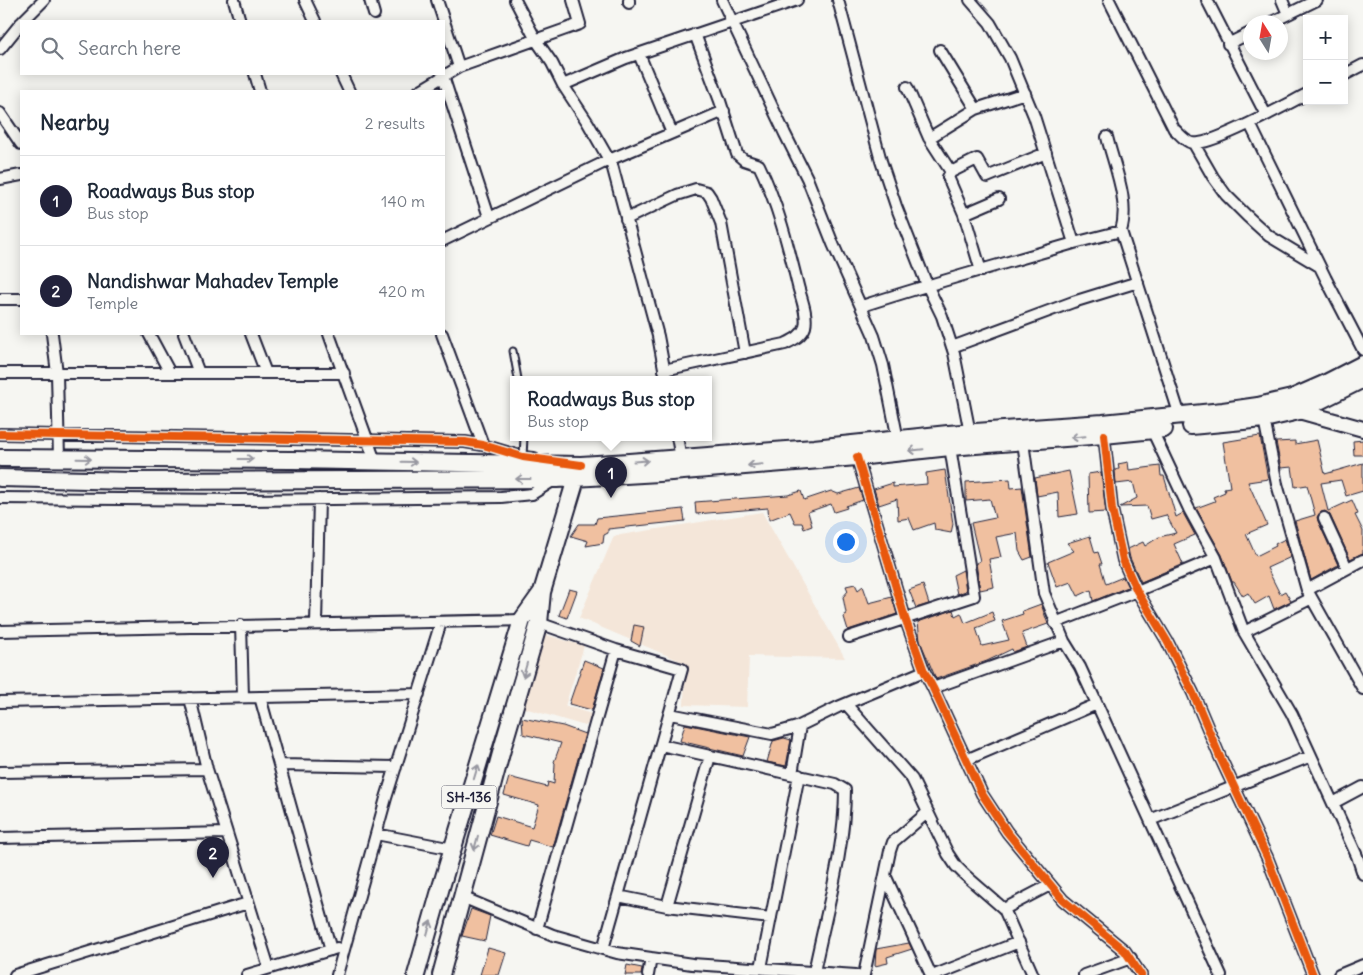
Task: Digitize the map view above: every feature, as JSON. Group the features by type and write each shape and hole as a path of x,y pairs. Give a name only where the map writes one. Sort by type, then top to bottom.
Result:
{"main road":[{"path":"0,478 132,481 557,479 578,471 681,458 1180,416 1258,406 1295,405 1324,384 1363,364"},
{"path":"0,458 375,461 660,473 1104,435 1264,419 1295,405 1363,380"},
{"path":"542,592 578,471"},
{"name":"SH-136","path":"416,975 522,620 542,592"},
{"name":"SH-136","path":"441,975 502,746 539,623 542,592"}],"street":[{"path":"24,20 44,0"},
{"path":"234,0 240,20"},
{"path":"306,0 315,20"},
{"path":"370,0 374,14"},
{"path":"437,0 444,20"},
{"path":"515,0 536,40 552,63 563,85 609,160 658,336 665,375 785,344 800,336 805,327 805,313 791,256 767,180 759,165 744,160 737,154 724,111 695,34"},
{"path":"445,75 459,67 580,24 573,0"},
{"path":"722,0 807,178 833,244 862,306 883,365 898,440"},
{"path":"563,85 638,54 796,0"},
{"path":"838,0 881,161 926,285 942,316 952,347 970,433"},
{"path":"970,0 990,23 1010,58 1025,93 1074,243"},
{"path":"1109,0 1174,129 1185,140 1194,144 1212,177 1226,195 1269,236 1320,267"},
{"path":"1207,0 1266,116"},
{"path":"1282,0 1288,14 1317,0"},
{"path":"0,49 20,24"},
{"path":"445,24 459,67"},
{"path":"1228,44 1243,36"},
{"path":"940,50 976,109"},
{"path":"638,54 672,133"},
{"path":"1348,73 1363,65"},
{"path":"255,75 260,90"},
{"path":"341,75 349,90"},
{"path":"421,90 443,76 489,217"},
{"path":"907,88 929,138 951,172"},
{"path":"929,138 976,109 1025,93"},
{"path":"1194,144 1216,138 1250,124 1303,96"},
{"path":"445,239 609,160 724,111"},
{"path":"0,113 20,143"},
{"path":"1250,124 1363,350"},
{"path":"1106,136 1122,194 1124,222 1121,231 1180,416"},
{"path":"981,271 964,214 948,177 951,172 978,159 987,177 1046,153"},
{"path":"0,179 20,175"},
{"path":"626,219 677,195 696,189 706,192 711,198 721,223 745,353"},
{"path":"964,214 999,199"},
{"path":"862,306 926,285 1121,231"},
{"path":"952,347 1073,302 1138,282"},
{"path":"0,299 20,299"},
{"path":"52,335 56,373 59,459"},
{"path":"150,335 170,373"},
{"path":"184,335 199,373"},
{"path":"251,335 266,373"},
{"path":"329,335 375,461"},
{"path":"442,335 483,444"},
{"path":"0,373 344,373"},
{"path":"1295,405 1363,429"},
{"path":"1264,419 1277,484 1308,594 1341,648 1363,689"},
{"path":"1152,430 1216,558 1244,632 1292,714 1312,756 1357,856 1363,874"},
{"path":"0,434 464,442 483,444 578,471"},
{"path":"1104,435 1112,509 1123,560 1137,592 1167,641 1193,693 1233,786 1267,857 1313,975"},
{"path":"678,441 681,458"},
{"path":"1023,442 1044,593 1055,623 1064,642 1080,667 1221,975"},
{"path":"849,637 974,596 950,447"},
{"path":"856,457 905,618 924,671 982,794 1007,832 1063,900 1125,951 1140,975"},
{"path":"0,498 319,499 501,497 532,494 557,479"},
{"path":"316,624 319,499"},
{"path":"1324,518 1347,568"},
{"path":"1055,623 1137,592 1216,558"},
{"path":"1244,632 1363,560"},
{"path":"0,631 522,620"},
{"path":"337,975 376,834 441,622"},
{"path":"539,623 616,650 682,669 603,949"},
{"path":"241,625 242,697"},
{"path":"933,688 1064,642"},
{"path":"538,929 616,650"},
{"path":"670,714 772,734 800,726 924,671"},
{"path":"0,702 418,694"},
{"path":"260,697 331,950"},
{"path":"190,698 207,769 269,968"},
{"path":"846,704 912,779 948,854 956,866 1004,909 1033,975"},
{"path":"966,760 1097,704"},
{"path":"761,968 795,774 800,726"},
{"path":"661,745 795,774 835,784 844,790 841,844 814,972"},
{"path":"668,906 710,756"},
{"path":"1150,820 1312,756"},
{"path":"279,765 396,767"},
{"path":"0,772 207,769"},
{"path":"1333,802 1363,787"},
{"path":"864,975 885,875 894,842 928,812"},
{"path":"0,838 227,833"},
{"path":"376,834 453,849"},
{"path":"885,875 931,975"},
{"path":"1004,909 1050,885"},
{"path":"618,896 668,906 771,918"},
{"path":"462,897 553,935 603,949 692,964 856,975"},
{"path":"15,975 248,903"},
{"path":"935,975 1019,942"},
{"path":"247,975 345,945"},
{"path":"648,975 651,958"},
{"path":"1084,975 1131,958"},
{"path":"1338,975 1363,965"}],"lane":[{"path":"513,351 517,376"},
{"path":"523,456 524,441"}],"shaded area":[{"path":"762,512 845,658 749,656 747,707 684,705 685,663 579,618 614,536"},
{"path":"543,634 584,646 565,706 598,716 585,726 521,707"}],"building":[{"path":"1260,436 1268,479 1248,482 1267,525 1246,534 1256,556 1285,539 1291,557 1267,568 1280,594 1285,591 1291,601 1274,609 1269,596 1255,604 1248,593 1243,596 1234,582 1232,582 1222,555 1196,508 1215,501 1213,497 1225,492 1224,488 1230,487 1223,442"},
{"path":"1317,440 1325,474 1363,463 1363,491 1346,496 1341,480 1321,483 1328,511 1352,500 1358,514 1355,515 1363,531 1363,553 1350,559 1330,515 1325,511 1321,512 1317,517 1318,521 1338,565 1311,580 1295,521 1315,515 1307,485 1295,487 1292,467 1281,468 1276,442 1295,441 1295,444"},
{"path":"1363,440 1363,455 1354,455 1353,441"},
{"path":"1128,462 1129,470 1160,466 1161,476 1164,476 1176,517 1183,513 1195,535 1174,544 1183,564 1141,582 1128,549 1143,542 1145,546 1159,537 1176,533 1166,515 1151,519 1147,506 1120,507 1137,498 1133,482 1116,484 1115,470 1119,469 1118,464"},
{"path":"945,470 953,524 951,533 935,530 934,523 914,530 909,518 898,520 897,499 879,505 874,489 893,483 893,487 927,484 926,473"},
{"path":"1069,471 1078,514 1059,517 1058,492 1037,496 1035,478"},
{"path":"1101,472 1106,512 1089,513 1088,474"},
{"path":"1010,479 1011,488 1022,487 1032,557 1024,560 1019,551 1017,533 996,537 1001,557 989,559 994,587 980,590 976,563 980,561 971,523 995,518 990,499 966,501 966,482"},
{"path":"859,488 863,500 834,512 831,504 808,512 812,526 804,529 802,523 795,523 790,512 769,520 768,508 696,514 695,502 788,495 801,491 804,500 831,491 838,494"},
{"path":"683,509 685,521 608,529 608,533 604,535 603,543 586,546 588,541 571,536 579,524 595,524 597,518"},
{"path":"1090,536 1095,553 1098,552 1102,564 1100,564 1106,584 1123,577 1128,587 1093,601 1091,590 1078,596 1071,582 1057,587 1048,562 1074,551 1067,543"},
{"path":"963,570 966,591 957,594 953,575"},
{"path":"855,584 858,590 863,586 869,603 892,597 897,614 848,630 844,617 846,613 843,597 848,591 846,586"},
{"path":"923,585 929,604 916,608 909,590"},
{"path":"569,589 577,591 567,618 559,615"},
{"path":"1041,604 1048,624 1022,633 1027,647 1013,652 1012,649 987,661 936,679 920,641 918,622 953,610 955,616 961,613 965,623 992,612 995,621 976,628 982,646 1009,640 1002,621 1023,614 1022,611"},
{"path":"634,625 644,627 640,646 631,641"},
{"path":"584,660 604,668 592,710 569,704"},
{"path":"522,718 563,726 585,734 553,847 529,840 527,846 490,835 496,816 532,827 539,805 504,795 509,777 547,787 548,782 554,784 554,762 561,743 523,734"},
{"path":"685,724 750,737 743,756 680,741"},
{"path":"784,738 791,740 786,766 767,762 773,741"},
{"path":"471,909 490,916 485,941 462,936"},
{"path":"909,943 912,949 887,957 888,963 875,966 876,949"},
{"path":"488,948 506,953 499,975 480,975"},
{"path":"627,965 642,968 641,975 625,975"}],"cycle path":[{"path":"0,434 465,442 483,445 523,457 581,465"},
{"path":"1104,435 1112,509 1123,560 1137,591 1167,641 1193,693 1220,757 1267,857 1313,975"},
{"path":"857,457 905,618 924,671 982,794 1007,832 1063,900 1125,951 1141,975"}],"place":[{"name":"Roadways Bus stop","path":"611,498"},
{"name":"Nandishwar Mahadev Temple","path":"213,878"}]}
